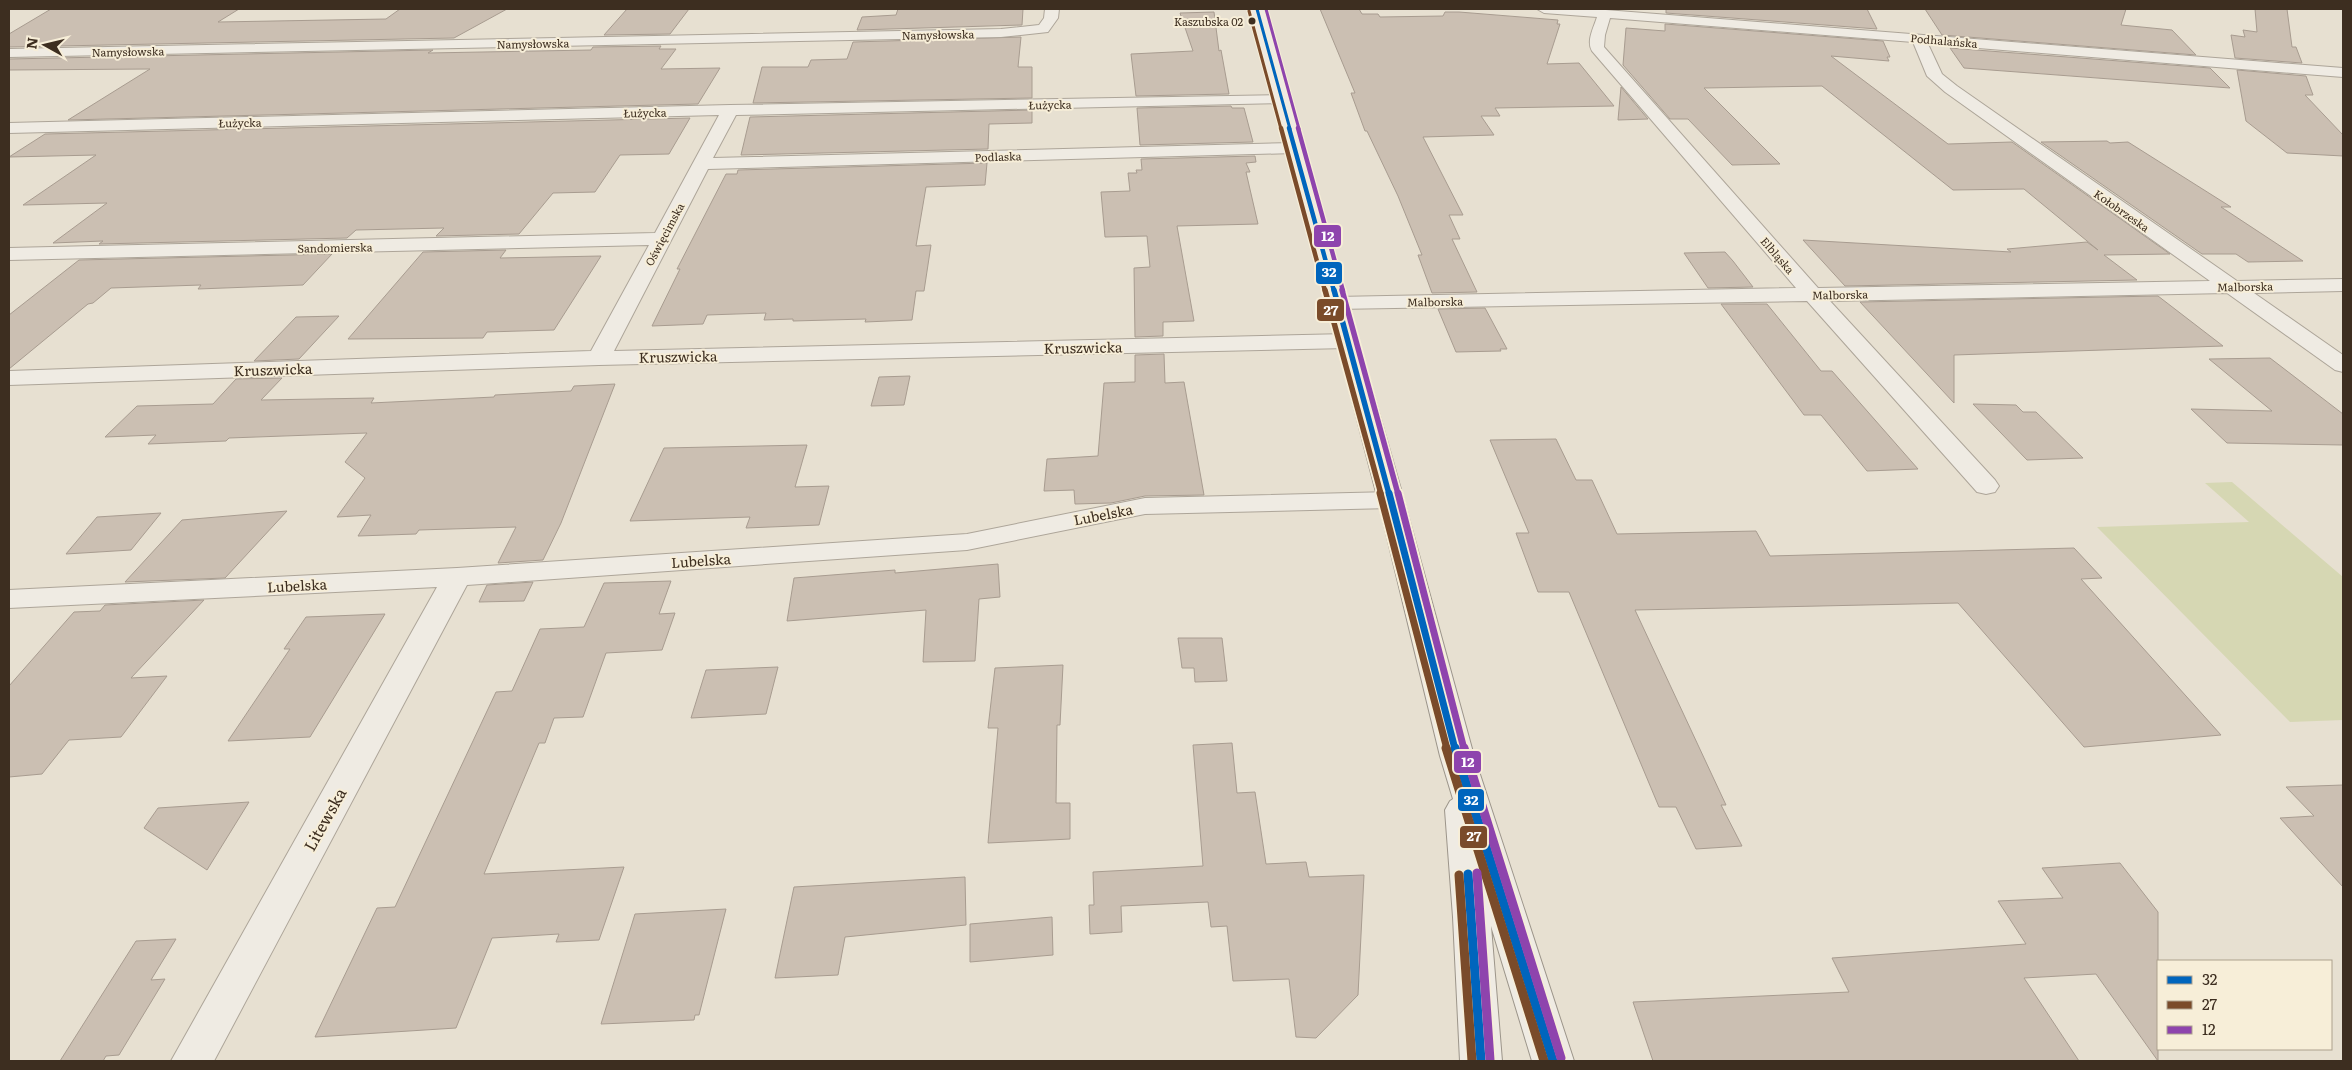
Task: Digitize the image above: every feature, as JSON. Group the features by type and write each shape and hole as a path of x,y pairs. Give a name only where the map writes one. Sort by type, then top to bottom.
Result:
{"street":[{"path":"1257,9 1391,500 1457,756 1553,1061"},
{"name":"Podhalańska","path":"1544,9 2343,72"},
{"name":"Namysłowska","path":"9,54 1000,33 1043,30 1052,14"},
{"name":"Elbląska","path":"1605,14 1598,35 1597,48 1813,295 1986,486"},
{"name":"Kołobrzeska","path":"1920,39 1935,76 1951,89 2343,365"},
{"name":"Łużycka","path":"9,128 730,110 1282,100"},
{"name":"Oświęcimska","path":"599,358 730,110"},
{"name":"Podlaska","path":"701,164 1294,148"},
{"name":"Sandomierska","path":"9,254 661,240"},
{"name":"Malborska","path":"1336,303 2343,285"},
{"name":"Kruszwicka","path":"9,378 599,358 1347,341"},
{"name":"Lubelska","path":"9,599 457,577 967,542 1145,506 1391,500"},
{"name":"Litewska","path":"192,1061 457,577"},
{"path":"1457,756 1472,918 1480,1061"}],"green space":[{"path":"2232,482 2343,577 2343,720 2290,722 2097,527 2249,522 2205,483"}],"building":[{"path":"51,9 239,9 218,22 386,19 400,9 507,9 454,38 9,47 9,34"},
{"path":"627,9 689,9 670,34 604,35"},
{"path":"898,9 1023,9 1022,25 857,30 862,17 896,15"},
{"path":"1320,9 1359,9 1362,14 1378,14 1380,17 1443,16 1445,12 1459,12 1558,20 1557,24 1560,24 1547,64 1579,63 1614,106 1495,108 1500,116 1481,116 1494,135 1423,137 1463,215 1449,215 1460,239 1452,239 1477,292 1432,293 1418,255 1422,255 1398,196 1367,131 1365,131 1351,93 1355,93"},
{"path":"1666,9 1867,9 1877,29 1666,13"},
{"path":"1925,9 2126,9 2121,25 2172,30 2196,55 1942,35"},
{"path":"2255,9 2287,9 2292,47 2296,47 2302,63 2235,58 2231,35 2245,37 2243,30 2257,32"},
{"path":"1214,12 1219,51 1221,50 1229,94 1136,96 1131,54 1193,51 1180,13"},
{"path":"1665,24 1883,41 1890,57 1887,57 1889,61 1831,56 1948,144 2012,142 2170,254 2104,255 2137,280 1845,286 1803,240 2011,252 2007,249 2087,242 2098,250 2024,189 1953,190 1822,86 1704,88 1780,164 1732,165 1688,119 1670,119 1623,65 1626,28 1665,31"},
{"path":"1021,37 1018,67 1032,67 1032,98 753,103 762,67 808,67 811,60 847,59 853,42"},
{"path":"661,46 659,49 676,49 661,69 720,68 698,104 68,120 150,69 9,70 9,59 433,50 428,53 591,50 593,47"},
{"path":"1950,48 2210,68 2230,88 1964,68"},
{"path":"2237,70 2306,76 2313,95 2305,95 2343,135 2343,156 2287,153 2246,121"},
{"path":"1621,87 1648,119 1618,120"},
{"path":"1231,106 1232,108 1244,108 1253,142 1140,145 1137,108"},
{"path":"1032,110 1032,123 989,124 988,149 741,155 750,117"},
{"path":"690,118 669,154 620,155 595,192 553,193 519,234 436,236 444,228 356,230 347,238 99,244 103,241 53,243 107,203 23,205 96,155 9,157 45,134"},
{"path":"2107,141 2110,143 2128,142 2231,207 2221,207 2303,261 2248,262 2236,254 2202,254 2041,142"},
{"path":"1255,156 1256,162 1246,163 1250,172 1246,172 1258,224 1177,226 1194,321 1163,322 1163,336 1135,337 1134,268 1150,267 1147,236 1105,237 1101,192 1130,191 1128,173 1137,173 1136,170 1142,170 1141,159"},
{"path":"987,163 985,185 926,187 916,246 931,245 924,291 916,291 912,320 865,322 866,319 764,320 766,313 707,315 703,324 652,326 680,269 677,269 726,174 737,174 738,170"},
{"path":"506,250 500,258 601,256 554,330 487,332 483,338 348,339 423,252"},
{"path":"1725,252 1753,287 1708,288 1684,253"},
{"path":"332,254 303,285 198,289 201,285 111,288 93,303 88,304 9,369 9,315 79,260"},
{"path":"2158,296 2223,346 1954,355 1954,403 1860,302"},
{"path":"1721,304 1767,304 1821,371 1832,371 1918,469 1867,471 1821,415 1804,415"},
{"path":"1485,308 1507,349 1500,349 1501,351 1456,352 1438,309"},
{"path":"339,316 299,359 254,361 296,317"},
{"path":"1164,354 1165,383 1184,382 1204,495 1145,496 1111,503 1075,504 1074,490 1044,491 1047,459 1098,456 1104,383 1135,382 1135,355"},
{"path":"2270,358 2343,414 2343,445 2227,443 2191,409 2272,411 2209,359"},
{"path":"910,376 904,405 871,406 879,377"},
{"path":"282,378 261,400 374,398 371,403 494,397 495,395 571,391 574,386 615,384 561,523 543,560 498,563 516,527 419,530 416,534 358,536 371,515 337,517 365,478 345,462 367,433 229,438 226,441 148,444 156,435 105,437 137,406 213,404 236,379"},
{"path":"1973,404 2016,405 2023,412 2036,412 2083,458 2027,460"},
{"path":"1556,439 1576,480 1592,480 1617,534 1756,531 1770,556 2074,548 2102,578 2081,579 2221,735 2084,747 1958,603 1635,610 1726,805 1721,805 1742,846 1696,849 1676,807 1659,807 1569,592 1538,592 1516,533 1529,533 1490,440"},
{"path":"807,445 795,487 829,486 819,525 746,528 750,517 630,521 664,448"},
{"path":"287,511 225,578 125,582 182,520"},
{"path":"161,513 131,550 66,554 97,517"},
{"path":"998,564 1000,597 979,599 975,661 923,662 926,610 787,621 794,578 895,570 895,573"},
{"path":"671,581 659,614 675,613 662,650 606,653 583,717 554,718 545,743 539,743 484,874 624,867 599,940 556,942 559,934 492,938 456,1028 315,1037 377,908 395,907 496,692 512,691 540,629 584,627 604,583"},
{"path":"533,582 524,601 479,602 487,585"},
{"path":"204,600 131,678 167,676 121,737 69,740 42,774 9,777 9,686 74,612 100,611 105,605"},
{"path":"385,614 310,737 228,741 290,649 284,649 306,617"},
{"path":"1178,638 1222,638 1227,681 1195,682 1194,668 1182,668"},
{"path":"1063,665 1060,725 1057,725 1056,803 1070,803 1070,839 988,843 998,728 988,728 995,668"},
{"path":"778,667 766,714 691,718 706,670"},
{"path":"1232,743 1237,793 1255,792 1266,864 1306,862 1309,877 1364,875 1358,995 1316,1038 1296,1037 1289,979 1233,981 1227,926 1211,927 1208,902 1121,906 1122,932 1090,934 1089,905 1094,905 1093,872 1203,866 1193,745"},
{"path":"2343,785 2343,887 2280,818 2314,816 2286,787"},
{"path":"249,802 207,870 144,828 158,808"},
{"path":"2120,863 2158,912 2158,1061 2096,974 2024,978 2079,1061 1653,1061 1633,1002 1849,992 1832,958 2026,944 1998,901 2063,898 2042,868"},
{"path":"965,877 966,925 845,937 838,975 775,978 794,887"},
{"path":"726,909 699,1015 695,1015 694,1020 601,1024 635,914"},
{"path":"1052,917 1053,955 970,962 970,924"},
{"path":"176,939 151,980 165,979 119,1055 106,1056 103,1061 60,1061 136,941"}],"transit line":[{"name":"32","path":"1257,9 1391,500 1457,756 1553,1061"},
{"name":"12","path":"1266,9 1399,498 1465,754 1561,1058"},
{"name":"27","path":"1249,11 1383,502 1449,758 1544,1061"},
{"name":"12","path":"1477,873 1490,1060"},
{"name":"32","path":"1468,874 1481,1061"},
{"name":"27","path":"1459,875 1472,1061"}],"place":[{"name":"Kaszubska 02","path":"1252,21"}]}
